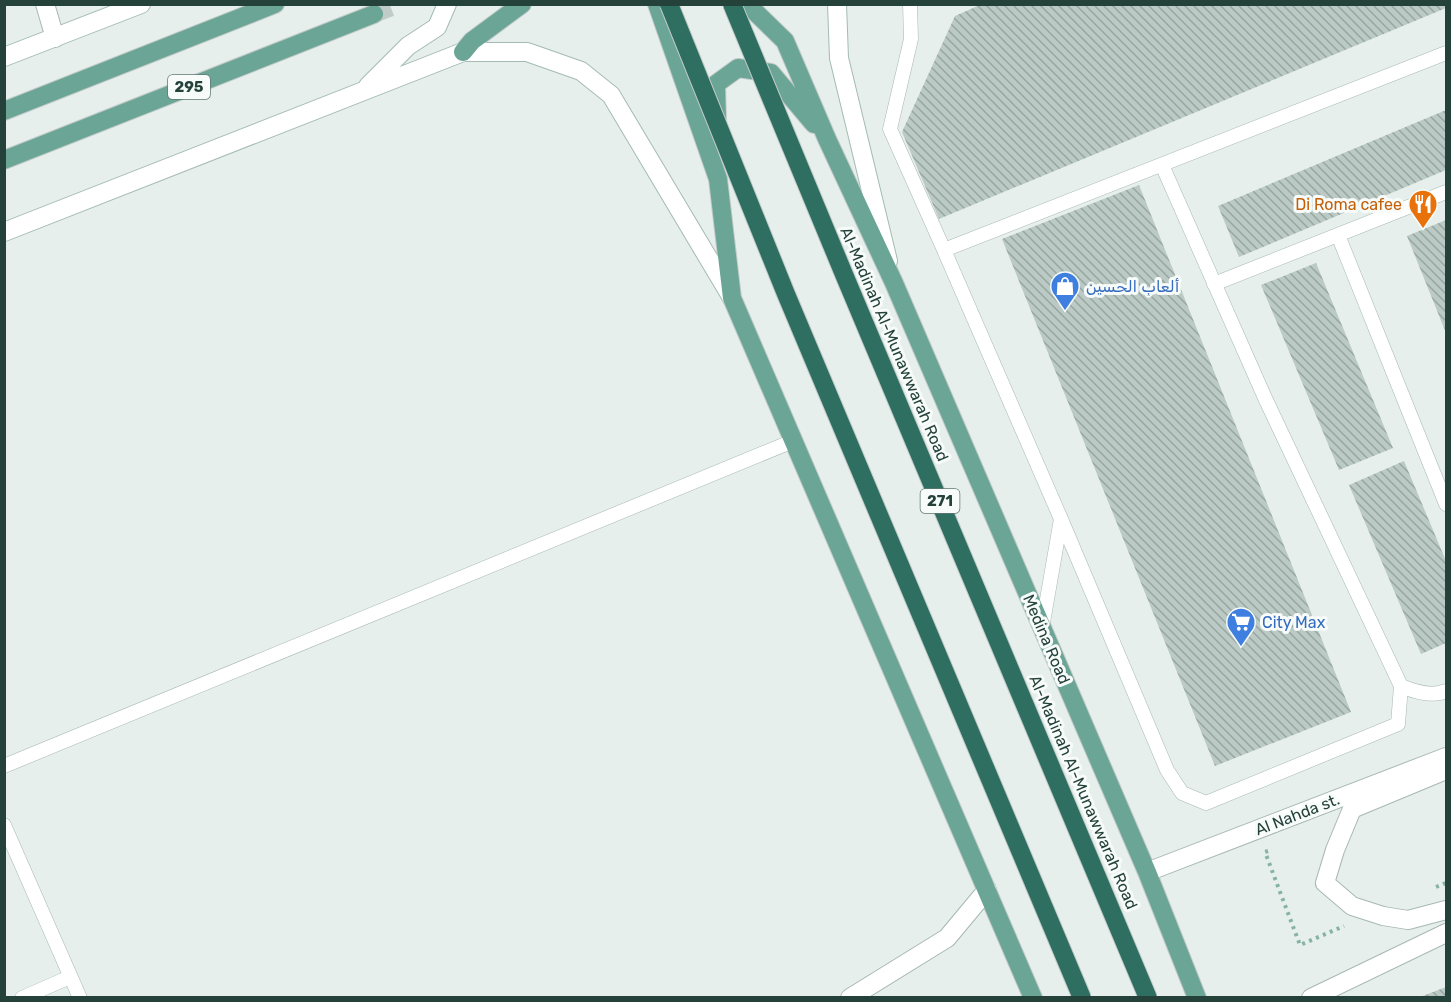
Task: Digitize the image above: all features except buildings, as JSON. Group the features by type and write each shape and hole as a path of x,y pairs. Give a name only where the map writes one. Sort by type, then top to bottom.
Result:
{"highway":[{"path":"669,4 786,294 1082,998"},
{"name":"Al-Madinah Al-Munawwarah Road","path":"732,4 1148,998"}],"main road":[{"path":"45,4 55,38"},
{"path":"4,57 141,4"},
{"path":"4,111 275,4"},
{"path":"363,92 408,46 437,27 447,4"},
{"path":"463,52 472,41 522,4"},
{"path":"657,4 718,179"},
{"path":"747,4 785,40 827,139"},
{"path":"837,4 840,58 894,283"},
{"name":"295","path":"4,160 374,14"},
{"path":"4,232 463,52 527,52 581,71 611,95 732,298 1033,998"},
{"path":"732,298 718,179 716,84 738,68 771,73 827,139"},
{"name":"Medina Road","path":"827,139 894,283 1147,872 1197,998"},
{"name":"Al Nahda st.","path":"1147,872 1446,756"},
{"path":"1446,770 1353,809 1335,850 1325,883 1352,906 1383,916 1408,920 1446,910"},
{"path":"850,998 947,938 987,890"},
{"path":"1311,998 1446,933"}],"lane":[{"path":"914,7 910,39 891,129 1061,519 1167,770 1182,793 1206,803 1398,724 1401,686 1265,398 1162,165"},
{"path":"944,250 1446,53"},
{"path":"1214,284 1446,192"},
{"path":"1338,235 1446,504"},
{"path":"4,766 793,441"},
{"path":"1042,628 1061,519"},
{"path":"1401,686 1417,693 1440,694 1446,691"},
{"path":"4,825 80,998"},
{"path":"22,998 70,977"}],"path":[{"path":"1275,849 1265,852 1300,945 1347,925"}],"tunnel":[{"path":"374,14 399,4"}],"place":[{"name":"Di Roma cafee","path":"1423,230"},
{"name":"ألعاب الحسين","path":"1065,312"},
{"name":"City Max","path":"1241,648"}]}
